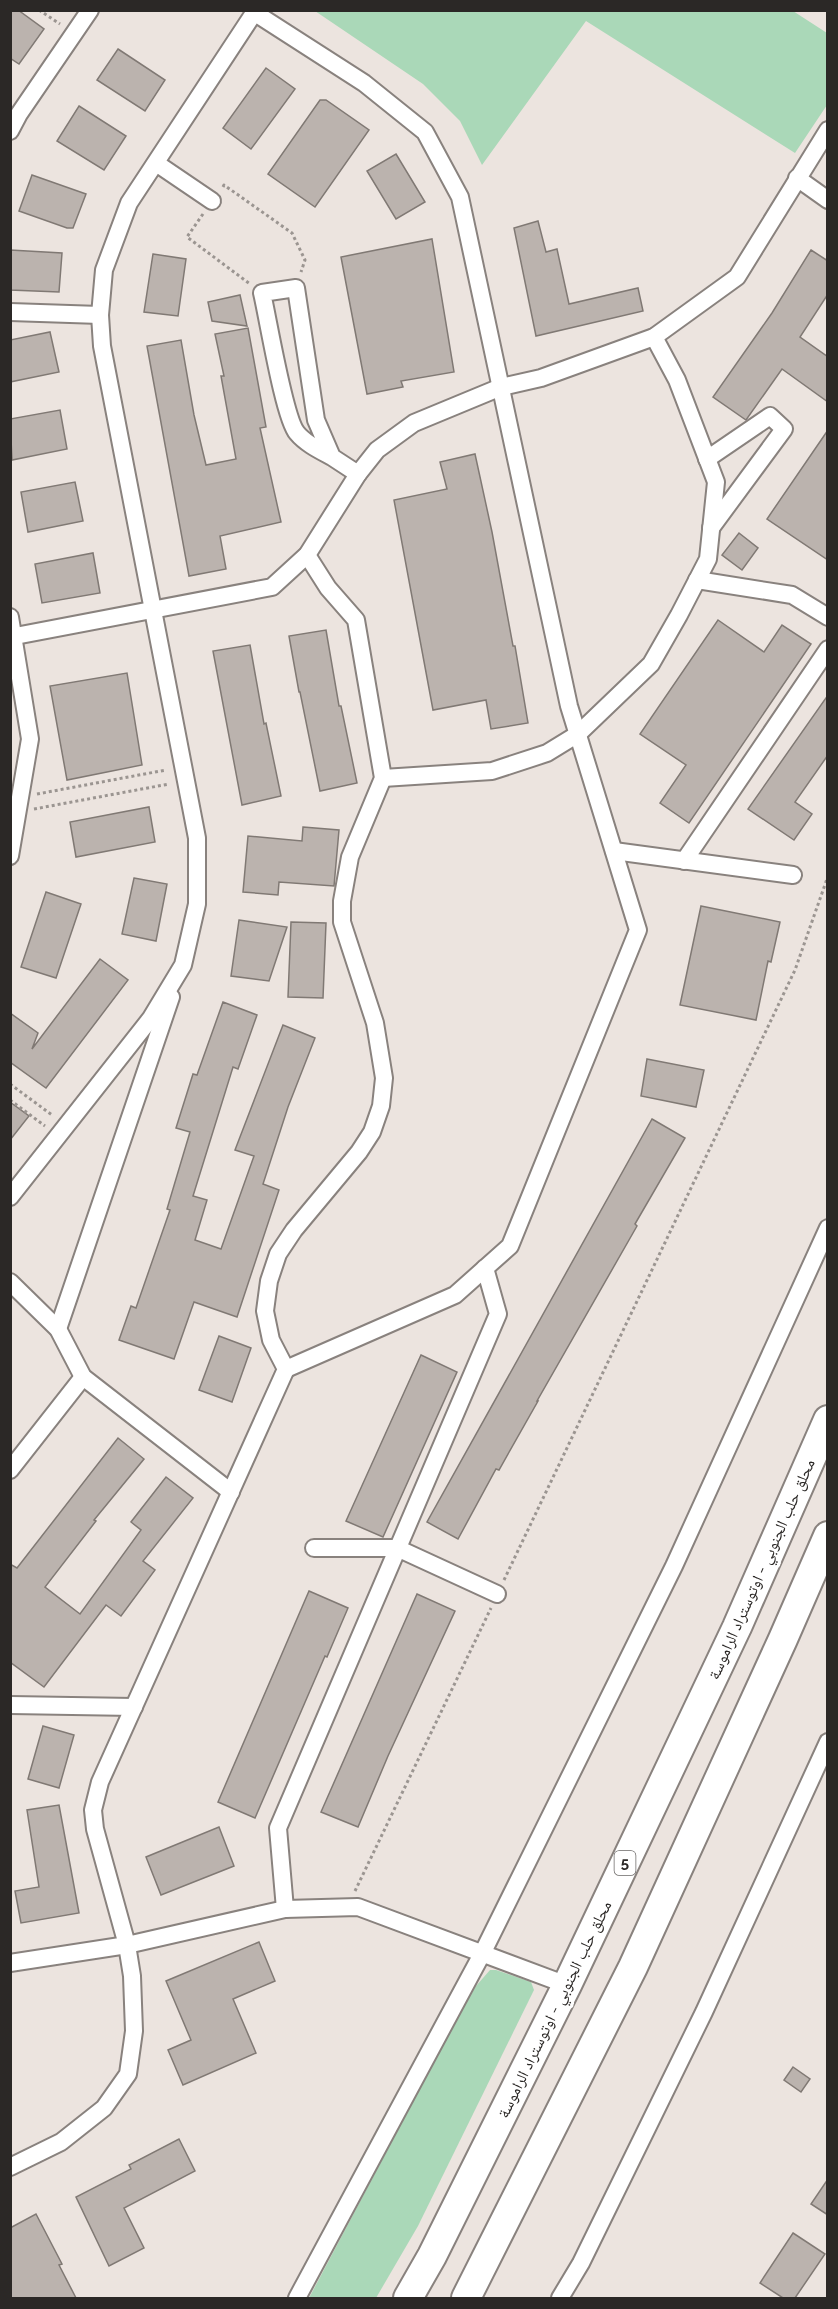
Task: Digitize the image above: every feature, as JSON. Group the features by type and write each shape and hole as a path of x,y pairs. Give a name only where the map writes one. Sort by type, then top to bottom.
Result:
{"highway":[{"name":"محلق حلب الجنوبي - اوتوستراد الراموسة","path":"408,2298 432,2256 567,1985 737,1627 828,1420"},
{"path":"465,2298 633,1967 828,1536"}],"street":[{"path":"10,131 19,114 90,10"},
{"path":"10,2167 62,2142 104,2108 128,2074 134,2031 132,1976 127,1945 94,1829 93,1809 100,1782 286,1369 455,1295 510,1246 638,930 569,706 460,197 425,132 364,83 256,12 129,203 104,270 100,315 102,346 197,838 196,904 183,965 58,1329"},
{"path":"13,636 272,587 307,555 358,474 377,450 414,423 501,387 541,378 654,337 737,277 828,130"},
{"path":"156,163 212,201"},
{"path":"797,178 828,200"},
{"path":"332,457 316,420 296,288 262,292 288,412 296,433 316,448 358,474"},
{"path":"10,312 100,315"},
{"path":"383,778 492,771 547,753 578,734 651,664 708,558 716,482 677,380 654,337"},
{"path":"707,459 770,416 784,429 711,529"},
{"path":"286,1369 271,1340 265,1311 269,1281 278,1254 294,1230 359,1152 372,1132 381,1106 384,1078 375,1023 342,922 342,901 350,857 383,778 356,620 328,588 307,555"},
{"path":"697,580 792,595 824,609"},
{"path":"10,617 30,739 10,856"},
{"path":"684,861 828,649"},
{"path":"614,851 793,875"},
{"path":"10,1197 151,1018 183,965"},
{"path":"297,2298 482,1954 674,1566 828,1228"},
{"path":"285,1909 278,1828 498,1314 485,1268"},
{"path":"10,1282 58,1329 83,1377 231,1492"},
{"path":"10,1470 83,1377"},
{"path":"314,1548 398,1548 497,1594"},
{"path":"10,1705 134,1707"},
{"path":"560,2298 581,2263 704,2012 828,1742"},
{"path":"10,1963 127,1945 285,1909 358,1908 567,1985"}],"path":[{"path":"39,10 74,34"},
{"path":"262,292 186,237 224,185 292,233 305,260 296,288"},
{"path":"19,805 185,774"},
{"path":"19,805 185,774"},
{"path":"347,1908 795,970 828,876"},
{"path":"10,1084 63,1130"},
{"path":"10,1100 63,1130"}],"green space":[{"path":"315,11 793,11 827,33 827,105 795,153 586,21 482,165 460,121 423,84"},
{"path":"490,1970 531,1982 534,1990 418,2226 376,2298 309,2298 455,2022 476,1986"}],"building":[{"path":"10,10 18,10 44,29 19,64 10,58"},
{"path":"118,49 165,80 145,111 97,80"},
{"path":"266,68 295,89 251,149 223,128"},
{"path":"320,100 326,100 369,130 315,207 268,174"},
{"path":"79,106 126,136 104,170 57,141"},
{"path":"396,154 425,202 396,219 367,171"},
{"path":"32,175 86,194 73,228 67,228 19,211"},
{"path":"538,221 546,252 557,249 569,304 638,288 643,311 536,336 514,228"},
{"path":"432,239 454,372 401,381 403,387 367,394 341,257"},
{"path":"10,250 62,253 59,292 10,290"},
{"path":"811,250 828,261 828,294 800,337 828,357 828,402 782,369 746,420 713,397 772,313"},
{"path":"153,254 186,259 178,316 144,312"},
{"path":"240,295 247,326 212,321 208,302"},
{"path":"248,328 266,427 260,428 281,522 220,536 226,569 189,576 147,346 181,340 194,415 206,465 236,459 221,376 224,376 215,334"},
{"path":"50,332 59,372 10,382 10,340"},
{"path":"60,410 67,449 12,460 10,419"},
{"path":"828,430 828,560 767,519"},
{"path":"475,454 513,646 515,646 528,723 491,729 486,700 433,710 394,500 447,489 440,462"},
{"path":"75,482 83,521 28,532 21,492"},
{"path":"739,533 758,548 742,570 722,555"},
{"path":"93,553 100,593 42,603 35,564"},
{"path":"718,620 764,652 782,625 811,644 689,823 660,803 686,765 640,734"},
{"path":"326,630 339,706 341,706 357,783 320,791 289,636"},
{"path":"250,645 264,724 266,723 281,796 242,805 213,651"},
{"path":"127,673 142,765 67,780 50,686"},
{"path":"828,695 828,755 795,802 812,814 794,840 748,809"},
{"path":"149,807 155,842 76,857 70,822"},
{"path":"303,827 339,830 334,886 279,882 278,895 243,892 248,836 302,841"},
{"path":"134,878 167,884 156,941 122,934"},
{"path":"46,892 81,904 56,978 21,967"},
{"path":"701,906 780,922 771,962 768,961 756,1020 680,1005"},
{"path":"239,920 287,927 269,981 231,976"},
{"path":"291,922 326,923 323,998 288,997"},
{"path":"100,959 128,980 46,1088 10,1062 10,1013 38,1033 32,1049"},
{"path":"223,1002 257,1015 238,1069 233,1067 193,1196 207,1200 195,1240 221,1249 254,1156 235,1150 283,1025 315,1038 288,1107 263,1184 279,1190 237,1317 194,1302 174,1359 119,1340 131,1306 136,1308 170,1210 167,1209 190,1132 176,1128 193,1074 197,1075"},
{"path":"647,1059 704,1070 696,1107 641,1096"},
{"path":"10,1102 29,1116 10,1140"},
{"path":"652,1119 685,1138 458,1539 427,1522"},
{"path":"219,1336 251,1348 232,1402 199,1390"},
{"path":"421,1355 457,1372 383,1537 346,1521"},
{"path":"118,1438 144,1459 94,1520 96,1521 45,1587 80,1614 141,1530 131,1522 166,1477 193,1498 143,1561 155,1570 121,1616 106,1605 44,1687 10,1662 10,1564 17,1568"},
{"path":"309,1591 348,1608 255,1818 218,1802"},
{"path":"417,1594 455,1611 358,1827 321,1812"},
{"path":"43,1726 74,1735 59,1788 28,1779"},
{"path":"59,1805 79,1913 21,1923 15,1891 39,1887 27,1810"},
{"path":"219,1827 234,1866 161,1895 146,1857"},
{"path":"259,1942 275,1981 233,1999 256,2053 183,2085 168,2050 191,2040 166,1981"},
{"path":"793,2067 810,2079 801,2092 784,2080"},
{"path":"179,2139 195,2171 124,2208 144,2248 109,2266 76,2197 131,2169 129,2165"},
{"path":"828,2179 828,2215 811,2204"},
{"path":"36,2214 62,2264 59,2265 76,2298 10,2298 10,2228"},
{"path":"793,2233 825,2254 795,2298 783,2298 760,2283"}]}
